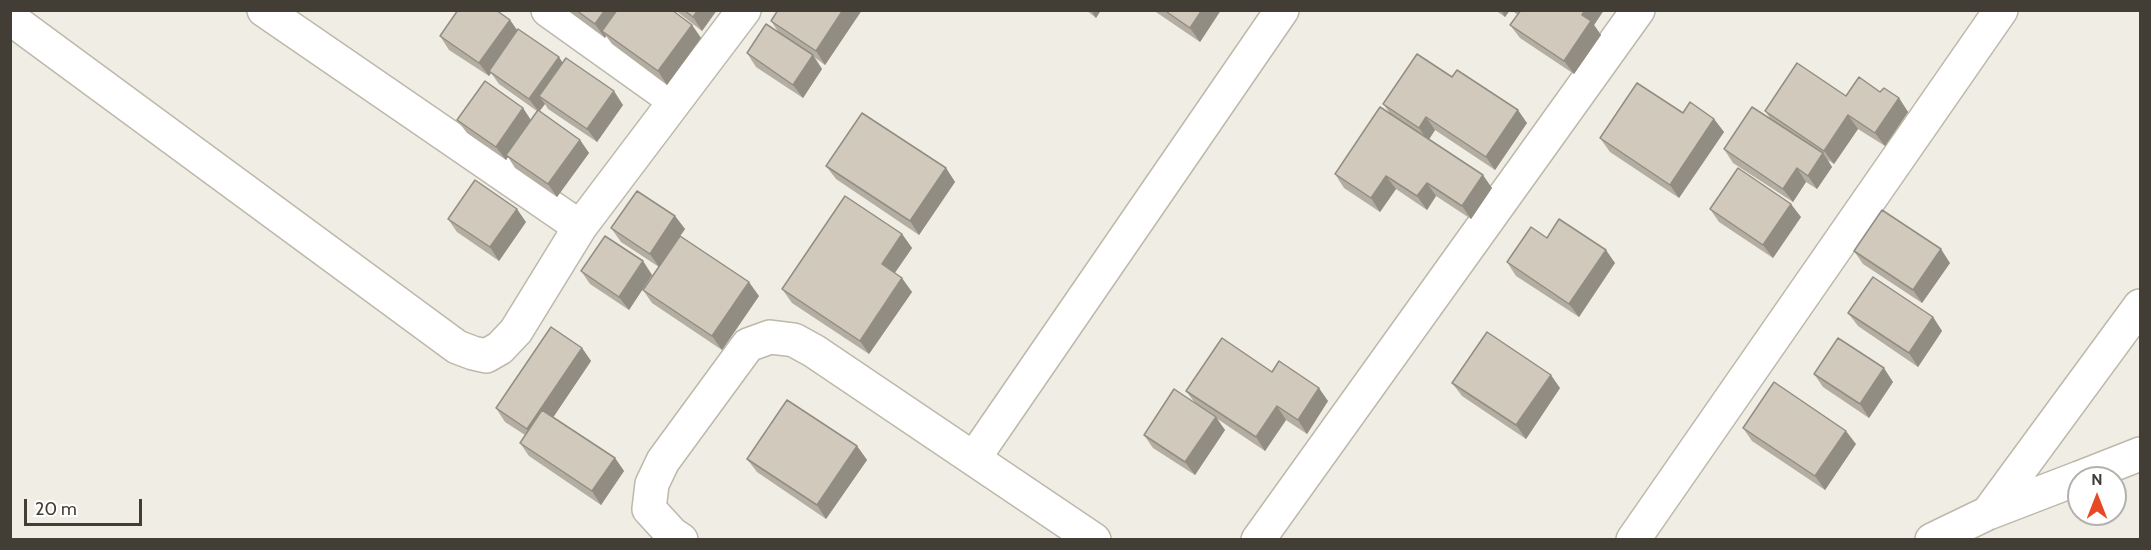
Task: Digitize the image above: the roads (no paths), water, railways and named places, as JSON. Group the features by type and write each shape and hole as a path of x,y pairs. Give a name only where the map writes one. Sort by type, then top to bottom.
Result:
{"street":[{"path":"264,10 580,228"},
{"path":"548,10 674,100"},
{"path":"10,18 457,346 486,356 500,348 516,332 580,228 674,100 744,10"},
{"path":"974,458 1282,10"},
{"path":"1258,540 1638,10"},
{"path":"1633,540 2001,10"},
{"path":"1988,513 2140,306"},
{"path":"681,540 672,534 649,509 652,484 663,461 748,345 770,337 794,340 814,351 1094,540"},
{"path":"2110,466 2140,454"},
{"path":"1932,540 1988,513 2067,483"}]}
